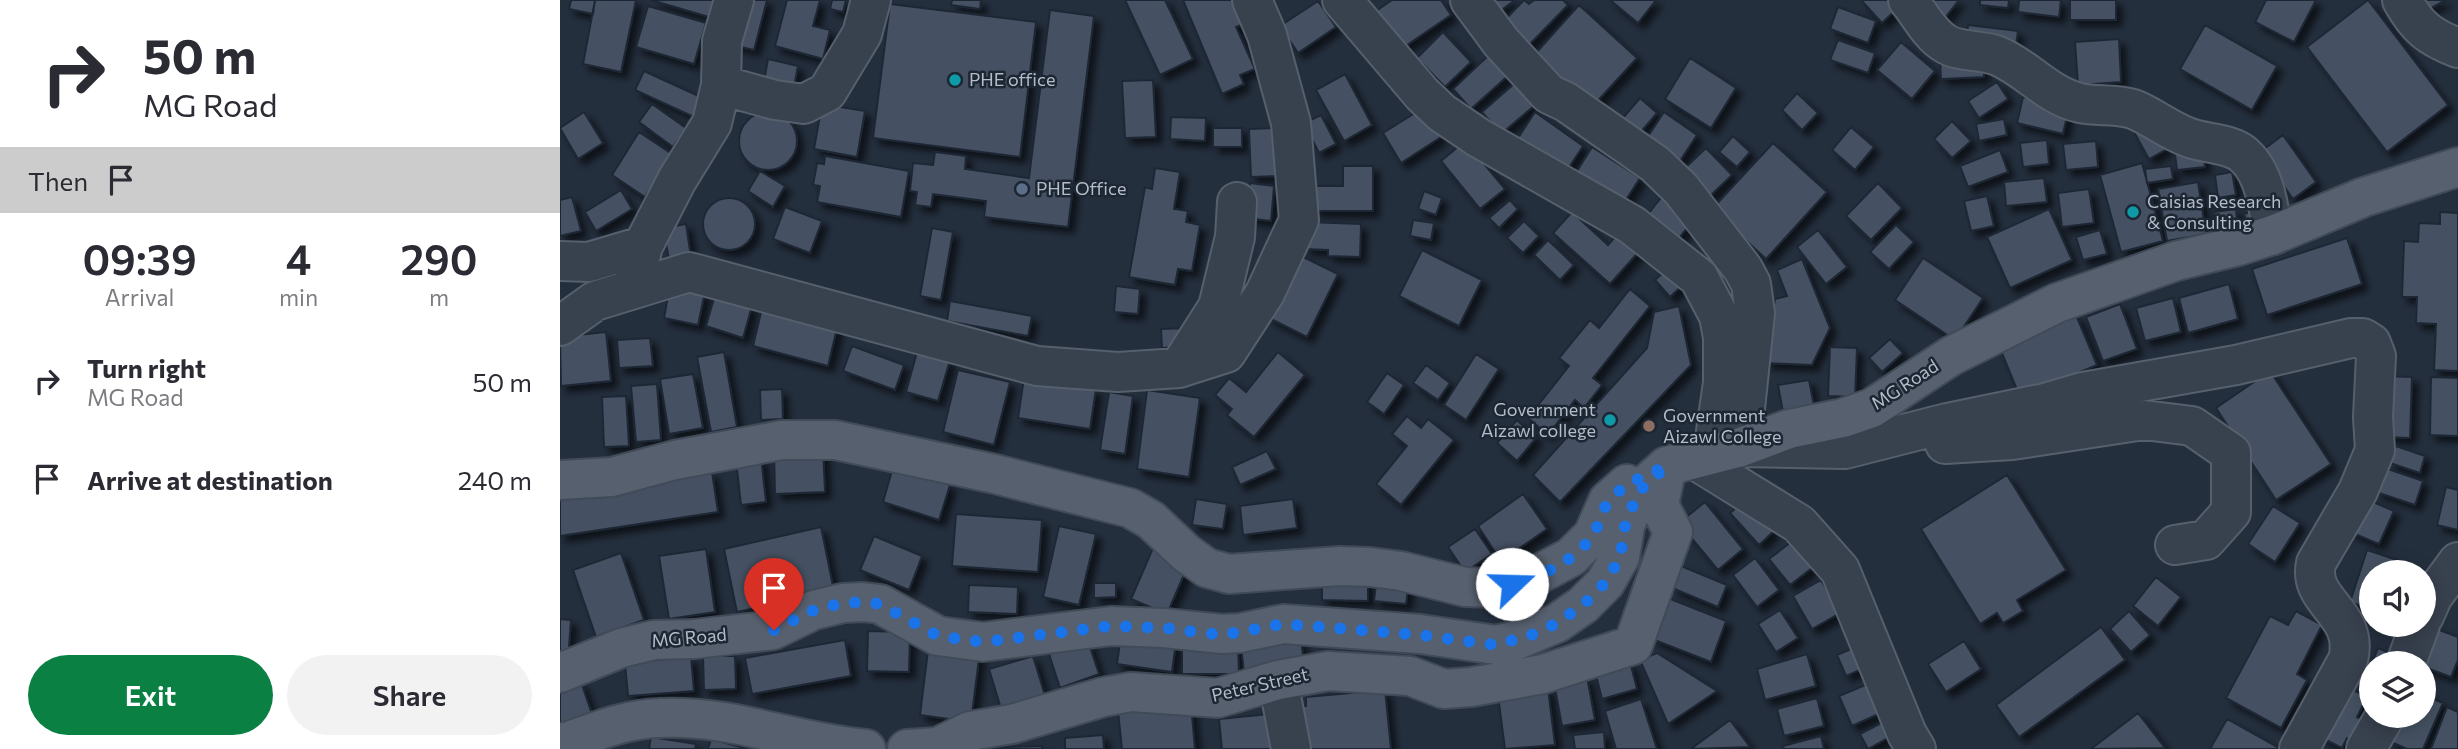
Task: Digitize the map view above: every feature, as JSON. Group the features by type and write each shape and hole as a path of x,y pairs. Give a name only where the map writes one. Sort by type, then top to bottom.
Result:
{"main road":[{"name":"MG Road","path":"560,673 632,645 654,640 694,639 774,630 814,610 843,603 863,602 880,604 938,636 974,642 1111,626 1164,628 1222,635 1283,624 1427,635 1496,645 1537,633 1583,605 1605,583 1620,558 1625,526 1638,492 1703,456 1789,429 1843,418 1872,408 1951,356 2057,303 2176,261 2238,246 2364,197 2458,167"},
{"path":"560,480 612,477 675,460 782,440 835,440 995,474 1130,508 1151,520 1186,553 1207,568 1229,574 1340,566 1370,567 1401,571 1465,587 1496,588 1528,580 1571,558 1593,535 1608,501 1626,485 1703,456"},
{"name":"Peter Street","path":"907,749 938,747 970,731 1012,724 1103,697 1131,692 1156,692 1202,699 1219,698 1306,673 1358,671 1410,676 1444,689 1471,687 1543,674 1633,645 1673,531 1659,505 1703,456"},
{"path":"560,744 630,722 657,718 689,718 730,723 819,743 866,749"}],"street":[{"path":"632,289 643,246 677,180 712,123 721,85 722,41 734,0"},
{"path":"721,85 775,100 804,103 827,92 862,34 871,0"},
{"path":"560,326 595,301 689,272 1037,366 1118,372 1179,368 1226,353 1265,293 1299,220 1292,124 1266,35 1252,0"},
{"path":"1342,0 1422,94 1442,113 1479,138 1632,225 1699,278 1719,316 1723,337 1723,383 1703,456"},
{"path":"1470,0 1501,42 1549,94 1566,102 1655,164 1681,190 1751,284 1755,313 1703,456"},
{"path":"1908,0 1921,20 1945,44 1995,55 2033,75 2053,92 2065,98 2081,103 2135,109 2191,138 2242,152 2252,162 2260,178 2273,234"},
{"path":"2402,0 2413,20 2427,33 2458,48"},
{"path":"1179,368 1217,307 1235,237 1237,202"},
{"path":"560,261 589,262 643,246"},
{"path":"1845,449 2045,403 2083,391 2236,365 2351,338 2363,338 2371,343 2376,356 2373,417 2375,450 2358,491 2316,564 2314,575 2322,593 2347,626 2351,647 2348,660 2299,749"},
{"path":"1703,456 2012,440 2144,420 2192,426 2231,453 2231,512 2206,540 2175,545"},
{"path":"1703,456 1799,524 1840,570 1906,734 1916,749"},
{"path":"2436,592 2458,562"},
{"path":"1278,680 1291,749"},
{"path":"2366,749 2378,728"}],"building":[{"path":"571,0 595,0 593,14 569,9"},
{"path":"595,0 636,0 621,72 583,64"},
{"path":"651,0 714,0 709,17"},
{"path":"740,0 767,0 754,50 728,44"},
{"path":"787,0 820,0 813,26 830,30 823,59 775,46"},
{"path":"832,0 846,0 843,12 830,9"},
{"path":"952,0 981,0 980,9 951,5"},
{"path":"1125,0 1165,0 1193,59 1160,75"},
{"path":"1183,0 1233,0 1243,24 1236,27 1255,69 1240,75 1244,84 1222,94"},
{"path":"1392,0 1441,0 1451,15 1401,49 1376,11"},
{"path":"1492,0 1515,0 1500,11"},
{"path":"1524,0 1529,4 1534,0 1563,0 1568,5 1528,46 1503,22"},
{"path":"1610,0 1656,0 1638,23"},
{"path":"1861,0 1898,0 1902,4 1882,23"},
{"path":"1920,0 1959,0 1944,19"},
{"path":"1980,0 2009,0 2008,8 1980,5"},
{"path":"2019,0 2061,0 2059,17 2018,12"},
{"path":"2070,0 2116,0 2116,20 2070,20"},
{"path":"2266,0 2316,0 2294,42 2255,22"},
{"path":"2368,0 2448,105 2387,152 2307,47"},
{"path":"2417,0 2446,0 2424,12"},
{"path":"1318,1 1336,27 1298,53 1280,26"},
{"name":"PHE office","path":"890,4 1036,22 1020,157 873,138"},
{"path":"1579,5 1637,58 1592,107 1535,54"},
{"path":"648,6 706,23 694,64 636,47"},
{"path":"1838,7 1876,21 1868,43 1830,29"},
{"path":"1050,10 1094,16 1068,227 984,217 986,201 933,194 931,207 915,205 917,192 910,191 913,163 933,165 935,152 966,156 965,169 1029,178"},
{"path":"1968,25 2018,31 2015,53 1966,47"},
{"path":"2205,25 2277,66 2252,110 2180,69"},
{"path":"1443,32 1471,62 1445,87 1417,58"},
{"path":"2119,39 2121,82 2078,85 2075,42"},
{"path":"1838,40 1875,53 1868,73 1830,60"},
{"path":"1901,42 1935,71 1912,99 1877,70"},
{"path":"1492,52 1511,73 1471,109 1453,89"},
{"path":"1690,58 1736,88 1711,128 1665,99"},
{"path":"1983,58 1984,77 1941,79 1940,60"},
{"path":"768,59 798,66 794,87 764,81"},
{"path":"644,71 703,98 694,117 635,90"},
{"path":"1345,74 1372,125 1344,141 1316,90"},
{"path":"1153,80 1156,137 1125,138 1122,81"},
{"path":"1997,82 2008,99 1979,118 1968,101"},
{"path":"1515,83 1535,105 1501,134 1482,112"},
{"path":"1797,93 1818,113 1802,130 1782,110"},
{"path":"2023,97 2069,107 2063,134 2017,123"},
{"path":"1640,98 1657,113 1639,134 1622,119"},
{"path":"652,104 686,128 673,147 639,122"},
{"path":"822,104 865,111 857,157 814,149"},
{"path":"1423,108 1441,137 1401,163 1383,133"},
{"path":"584,112 603,143 578,159 560,128"},
{"path":"762,112 774,112 789,120 797,135 797,147 789,162 774,170 762,170 747,162 739,147 739,135 747,120"},
{"path":"1535,112 1583,146 1566,172 1518,138"},
{"path":"1664,112 1697,135 1678,164 1645,141"},
{"path":"1321,115 1336,144 1319,153 1304,123"},
{"path":"1171,117 1206,118 1205,141 1170,139"},
{"path":"2004,119 2007,135 1979,141 1976,124"},
{"path":"1952,121 1971,141 1952,158 1934,139"},
{"path":"2153,124 2167,149 2149,159 2135,134"},
{"path":"1851,127 1874,147 1855,170 1832,150"},
{"path":"1213,128 1242,128 1242,147 1213,147"},
{"path":"1275,128 1277,176 1251,177 1249,129"},
{"path":"639,132 672,154 645,197 612,175"},
{"path":"2283,135 2316,182 2293,199 2260,152"},
{"path":"1733,136 1750,152 1737,167 1719,152"},
{"path":"2047,140 2049,164 2023,167 2020,143"},
{"path":"1465,141 1505,189 1480,209 1441,161"},
{"path":"2096,141 2098,167 2066,170 2063,144"},
{"path":"1773,143 1827,192 1766,259 1712,209"},
{"path":"1592,147 1640,178 1622,206 1574,176"},
{"path":"1706,148 1732,175 1709,197 1683,170"},
{"path":"2000,150 2008,172 1968,187 1960,166"},
{"path":"2203,151 2205,167 2177,170 2175,154"},
{"path":"825,156 909,171 901,217 817,202 820,186 813,185 817,163 824,164"},
{"name":"Caisias Research & Consulting","path":"2142,163 2163,241 2121,252 2100,175"},
{"path":"1343,166 1373,166 1373,211 1314,211 1313,186 1343,186"},
{"path":"2171,166 2173,179 2147,183 2145,169"},
{"path":"1155,168 1180,172 1174,209 1188,211 1186,222 1200,225 1192,271 1178,269 1175,285 1129,277 1145,187 1152,189"},
{"path":"760,171 785,186 773,207 748,191"},
{"path":"2232,172 2236,195 2218,198 2215,175"},
{"path":"2044,178 2047,202 2006,206 2004,182"},
{"path":"2198,182 2206,234 2167,241 2158,189"},
{"path":"1250,183 1274,186 1271,221 1246,218"},
{"path":"1878,183 1902,208 1871,240 1846,216"},
{"path":"2089,189 2094,223 2062,227 2058,193"},
{"path":"621,190 632,209 596,231 585,212"},
{"path":"1424,191 1442,198 1436,215 1418,209"},
{"path":"1664,194 1694,219 1675,243 1645,218"},
{"path":"1987,196 1994,226 1971,231 1964,201"},
{"path":"572,197 581,231 560,236 560,200"},
{"path":"729,198 739,200 747,206 753,214 753,234 747,242 739,248 729,250 719,248 711,242 705,234 703,224 705,214 711,206 719,200"},
{"path":"1510,200 1518,209 1499,228 1489,218"},
{"path":"785,207 822,221 810,253 773,239"},
{"path":"2049,209 2072,260 2010,288 1987,237"},
{"path":"2236,209 2238,232 2218,235 2214,212"},
{"path":"2257,210 2261,223 2248,227 2244,214"},
{"path":"1572,212 1608,245 1622,229 1643,247 1610,284 1553,233"},
{"path":"2440,212 2458,213 2458,371 2434,370 2436,324 2416,323 2417,297 2402,297 2404,241 2418,242 2419,223 2440,224"},
{"path":"1413,220 1434,223 1431,240 1410,236"},
{"path":"1524,221 1539,236 1523,253 1507,238"},
{"path":"1306,222 1361,224 1360,257 1328,256 1328,250 1305,249"},
{"path":"686,224 691,257 669,260 663,228"},
{"path":"1896,225 1914,242 1889,269 1870,252"},
{"path":"932,228 953,232 941,300 920,296"},
{"path":"1818,230 1847,267 1826,284 1797,247"},
{"path":"2100,230 2107,254 2083,260 2076,237"},
{"path":"2347,238 2362,284 2267,315 2252,269"},
{"path":"1548,240 1574,265 1560,280 1534,255"},
{"path":"1422,250 1482,280 1459,326 1399,296"},
{"path":"1297,254 1338,274 1307,337 1267,317"},
{"path":"1923,258 1983,298 1955,340 1895,300"},
{"path":"1802,259 1830,328 1812,365 1765,363 1775,299 1787,296 1777,270"},
{"path":"1672,265 1687,281 1670,297 1655,280"},
{"path":"2229,284 2238,319 2188,333 2179,298"},
{"path":"670,285 705,292 698,325 664,318"},
{"path":"1116,286 1140,289 1138,314 1114,312"},
{"path":"1630,289 1650,306 1593,378 1602,385 1584,408 1575,400 1548,435 1528,418 1569,366 1559,358 1590,320 1599,328"},
{"path":"715,295 752,306 743,338 706,326"},
{"path":"2173,298 2181,332 2145,341 2136,308"},
{"path":"950,301 1032,316 1028,336 947,321"},
{"path":"763,304 838,324 828,366 753,346"},
{"path":"2120,304 2137,349 2103,361 2086,317"},
{"name":"Government Aizawl college","path":"1679,306 1691,365 1560,502 1533,475 1647,348 1654,312"},
{"path":"2076,315 2097,365 2020,397 1999,346"},
{"path":"1188,328 1188,346 1162,348 1161,329"},
{"path":"606,332 611,381 561,386 560,337"},
{"path":"650,338 653,366 619,368 617,340"},
{"path":"1890,339 1903,353 1882,372 1869,358"},
{"path":"852,346 904,365 895,390 843,371"},
{"path":"1830,347 1857,348 1855,397 1828,396"},
{"path":"724,352 737,427 711,432 697,357"},
{"path":"917,352 950,360 938,401 906,392"},
{"path":"1278,352 1305,375 1254,437 1227,415 1232,409 1215,395 1229,378 1246,392"},
{"path":"1476,354 1499,369 1466,420 1444,405"},
{"path":"1426,365 1450,383 1438,400 1413,383"},
{"path":"958,370 1010,382 994,445 943,432"},
{"path":"2270,371 2331,464 2276,500 2216,408"},
{"path":"1387,373 1404,385 1384,414 1367,402"},
{"path":"693,374 703,428 669,434 660,379"},
{"path":"2385,376 2412,377 2410,438 2383,437"},
{"path":"2431,377 2458,378 2458,436 2430,435"},
{"path":"1024,378 1096,389 1090,429 1018,418"},
{"path":"1809,380 1814,406 1783,412 1778,385"},
{"path":"657,384 661,440 636,442 631,386"},
{"path":"782,389 783,419 761,420 760,390"},
{"path":"1147,390 1200,398 1189,477 1137,469"},
{"path":"1109,392 1133,396 1125,454 1100,450"},
{"path":"626,396 629,446 604,447 602,397"},
{"path":"1407,416 1421,428 1428,419 1454,440 1401,505 1376,484 1407,446 1392,434"},
{"path":"1517,420 1536,438 1517,461 1497,443"},
{"path":"2396,446 2425,456 2420,473 2390,463"},
{"path":"823,448 825,492 775,494 774,450"},
{"path":"1267,451 1276,469 1240,485 1232,467"},
{"path":"761,457 766,502 741,505 736,460"},
{"path":"893,467 950,485 939,520 883,502"},
{"path":"2385,468 2423,481 2415,505 2376,492"},
{"path":"712,472 718,512 560,536 560,496"},
{"path":"2007,475 2066,570 2017,600 2023,611 2003,623 1997,613 1980,624 1921,529"},
{"path":"2446,487 2458,490 2458,530 2437,525"},
{"path":"1523,494 1547,529 1501,561 1478,526"},
{"path":"2364,498 2394,511 2379,544 2350,532"},
{"path":"1196,499 1227,504 1223,529 1192,525"},
{"path":"1293,499 1297,528 1243,535 1240,506"},
{"path":"1747,499 1774,531 1759,545 1730,513"},
{"path":"1705,502 1743,549 1718,570 1679,523"},
{"path":"2273,506 2300,523 2275,562 2248,544"},
{"path":"956,514 1042,520 1038,572 952,566"},
{"path":"1059,526 1096,534 1079,605 1043,597"},
{"path":"821,527 834,591 737,612 724,549"},
{"path":"1475,529 1492,554 1465,572 1448,547"},
{"path":"874,536 922,556 909,590 860,570"},
{"path":"1791,542 1812,568 1790,585 1769,559"},
{"path":"1153,548 1189,563 1167,614 1131,599"},
{"path":"706,549 715,612 669,619 659,556"},
{"path":"2367,550 2397,560 2364,560"},
{"path":"621,553 644,620 596,637 573,570"},
{"path":"1755,558 1779,590 1757,607 1733,575"},
{"path":"1681,566 1727,585 1718,607 1672,588"},
{"path":"2359,574 2359,605 2350,602"},
{"path":"1377,576 1409,580 1406,604 1374,601"},
{"path":"2156,577 2181,597 2158,626 2133,606"},
{"path":"1322,580 1368,580 1368,601 1322,600"},
{"path":"1821,580 1840,613 1812,629 1793,596"},
{"path":"1094,583 1116,583 1116,597 1094,598"},
{"path":"969,585 1018,587 1017,614 968,612"},
{"path":"1668,598 1726,621 1711,662 1652,639"},
{"path":"1780,610 1798,638 1776,652 1758,624"},
{"path":"2129,611 2150,635 2131,652 2110,629"},
{"path":"2296,611 2322,625 2297,674 2307,680 2281,728 2226,698 2270,616 2288,625"},
{"path":"560,619 571,620 568,660 560,660"},
{"path":"2101,627 2125,660 2019,737 1996,705"},
{"path":"2436,629 2458,637 2458,660 2451,677 2436,671 2436,651 2426,651 2428,637 2436,637"},
{"path":"868,631 910,632 909,672 867,671"},
{"path":"1121,635 1176,642 1172,672 1117,664"},
{"path":"1301,639 1304,664 1244,672 1241,646"},
{"path":"845,640 851,676 752,694 745,658"},
{"path":"1088,641 1099,674 1060,688 1049,654"},
{"path":"1964,641 1981,669 1946,692 1928,664"},
{"path":"929,643 980,650 971,722 920,715"},
{"path":"1238,644 1239,674 1182,674 1182,645"},
{"path":"1858,646 1867,667 1846,676 1837,655"},
{"path":"1657,653 1717,691 1668,724 1640,660"},
{"path":"1807,654 1816,686 1765,700 1757,669"},
{"path":"703,656 735,656 736,689 704,690"},
{"path":"1033,656 1046,699 1002,712 989,669"},
{"path":"691,657 694,691 628,696 625,663"},
{"path":"1630,662 1637,689 1602,699 1595,671"},
{"path":"1587,677 1595,720 1562,726 1554,683"},
{"path":"581,682 592,714 560,726 560,689"},
{"path":"1870,683 1883,712 1852,726 1839,696"},
{"path":"2346,686 2359,693 2357,717 2359,728 2364,728 2357,743 2347,738 2342,748 2320,737"},
{"path":"1548,689 1555,745 1505,749 1498,696"},
{"path":"1385,690 1391,749 1299,749 1295,706 1306,706 1306,697"},
{"path":"1817,698 1824,726 1784,736 1777,709"},
{"path":"1641,699 1657,749 1616,749 1605,711"},
{"path":"2436,700 2443,703 2436,719"},
{"path":"1191,705 1195,749 1122,749 1118,711"},
{"path":"2447,707 2458,712 2458,749 2431,749"},
{"path":"2138,713 2165,748 2091,749"},
{"path":"1270,714 1273,749 1222,749 1219,719"},
{"path":"2227,719 2279,748 2210,749"},
{"path":"1730,720 1750,747 1691,749"},
{"path":"1887,720 1895,734 1868,749 1860,734"},
{"path":"2394,728 2432,728 2423,749 2407,749 2389,741"},
{"path":"1604,732 1605,749 1575,749 1573,735"},
{"path":"1103,735 1104,749 1065,749 1065,738"},
{"path":"1821,736 1824,749 1784,749 1783,746"},
{"path":"651,737 696,744 695,749 649,749"},
{"path":"711,739 748,749 708,749"},
{"path":"1042,746 1042,749 977,749 977,748"}],"place":[{"name":"PHE office","path":"955,80"},
{"name":"PHE Office","path":"1022,189"},
{"name":"Caisias Research & Consulting","path":"2133,212"},
{"name":"Government Aizawl college","path":"1610,420"},
{"name":"Government Aizawl College","path":"1649,426"}],"route":[{"path":"774,630 814,610 843,603 863,602 880,604 938,636 965,641 983,642 1111,626 1164,628 1222,635 1283,624 1435,636 1496,645 1537,633 1557,623 1583,605 1605,583 1620,558 1625,526 1638,492 1667,466 1626,485 1608,501 1593,535 1571,558 1528,580 1512,584"}]}
